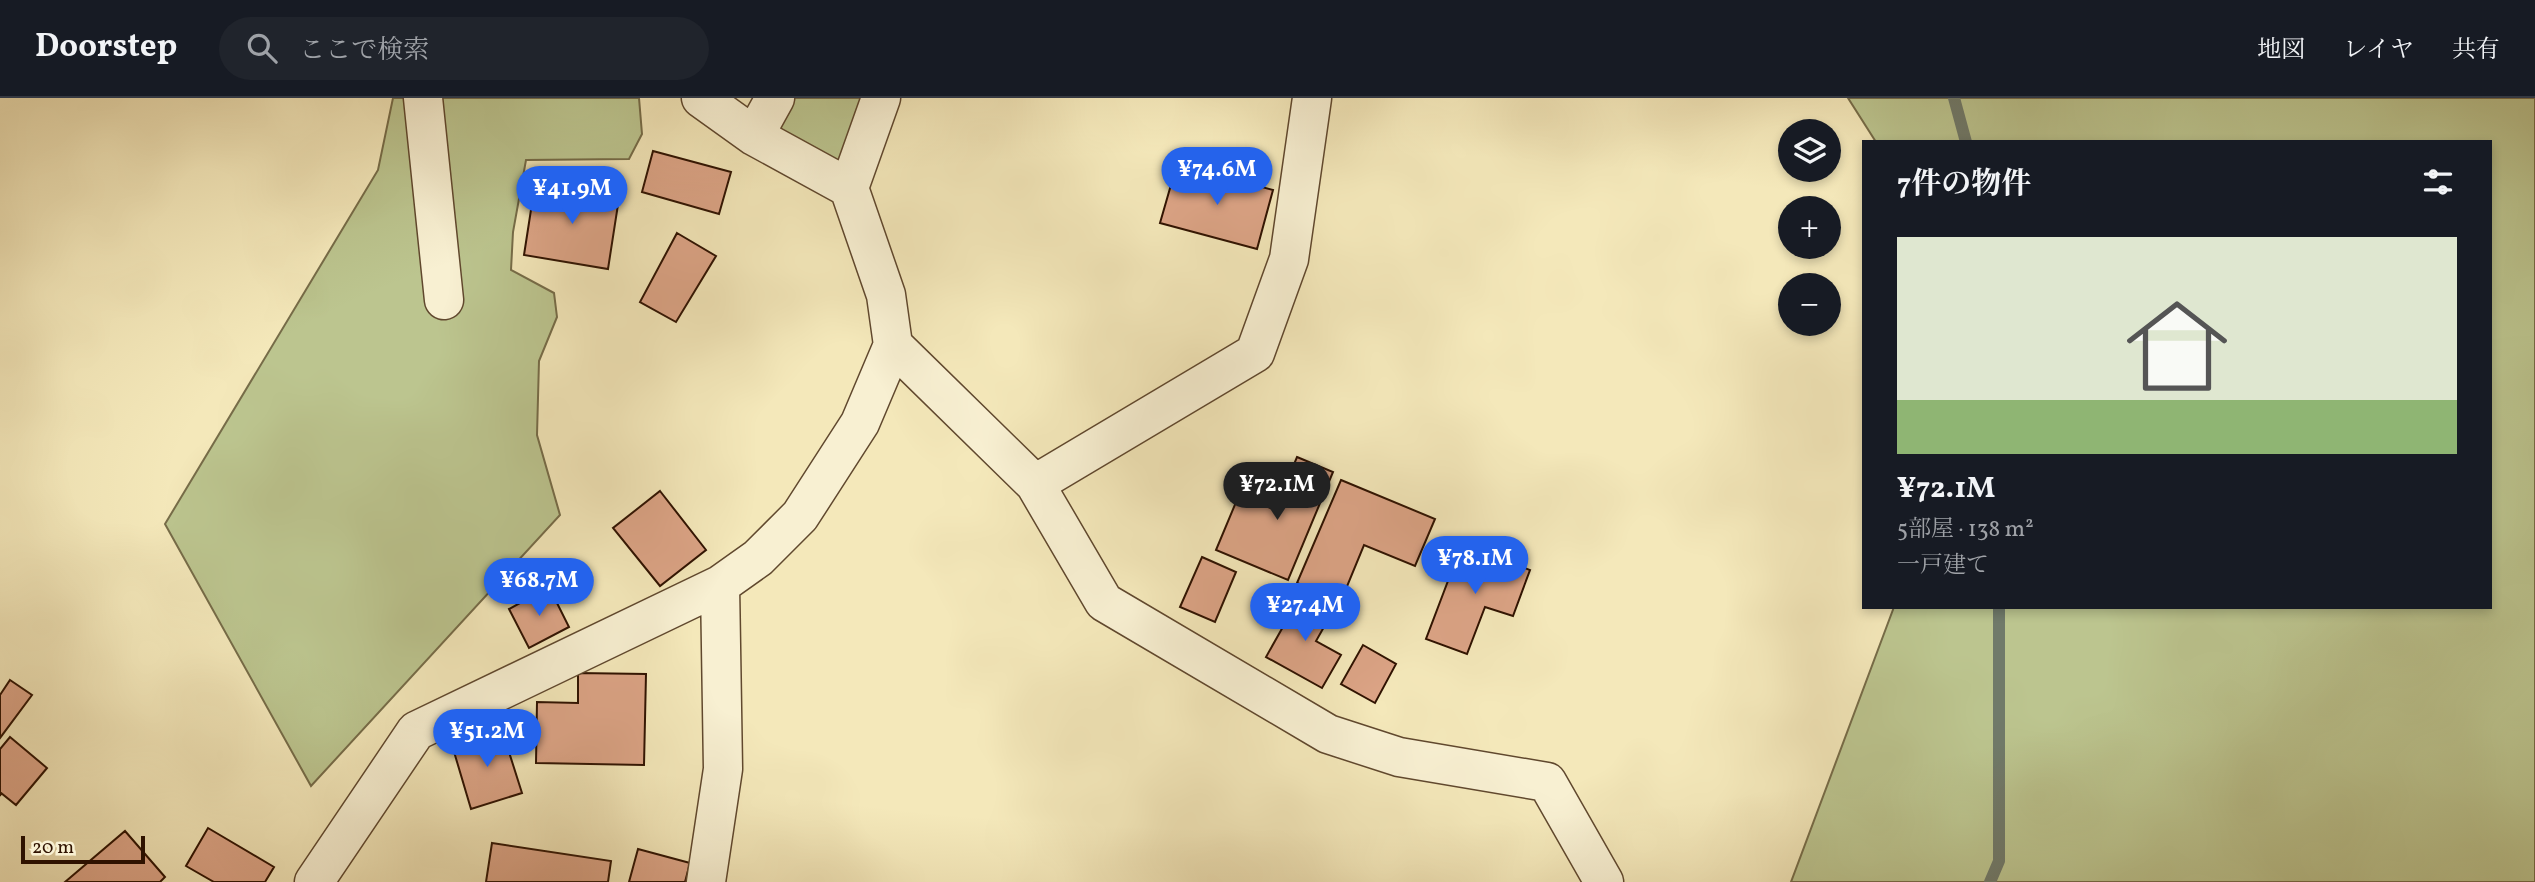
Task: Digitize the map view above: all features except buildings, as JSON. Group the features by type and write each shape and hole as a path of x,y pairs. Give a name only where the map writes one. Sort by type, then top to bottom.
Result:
{"street":[{"path":"423,98 444,300"},
{"path":"702,98 754,136 849,188"},
{"path":"754,136 775,98"},
{"path":"314,882 416,731 720,585 758,558 800,516 860,423 893,345 886,295 849,188 881,98"},
{"path":"1035,484 1255,353 1289,259 1312,98"},
{"path":"893,345 1035,484 1104,602 1328,734 1399,757 1547,782 1604,882"},
{"path":"706,882 723,769 720,585"}],"green space":[{"path":"393,98 639,98 642,134 629,159 526,160 513,232 511,270 554,293 557,317 539,361 537,435 560,515 311,786 165,524 378,170"},
{"path":"775,98 892,98 848,180 761,140"},
{"path":"1848,98 2535,98 2535,882 1791,882 1893,609 2492,609 2492,140 1875,140"}],"waterway":[{"path":"1954,98 1965,140"},
{"path":"1990,882 1999,861 1999,609"}]}
